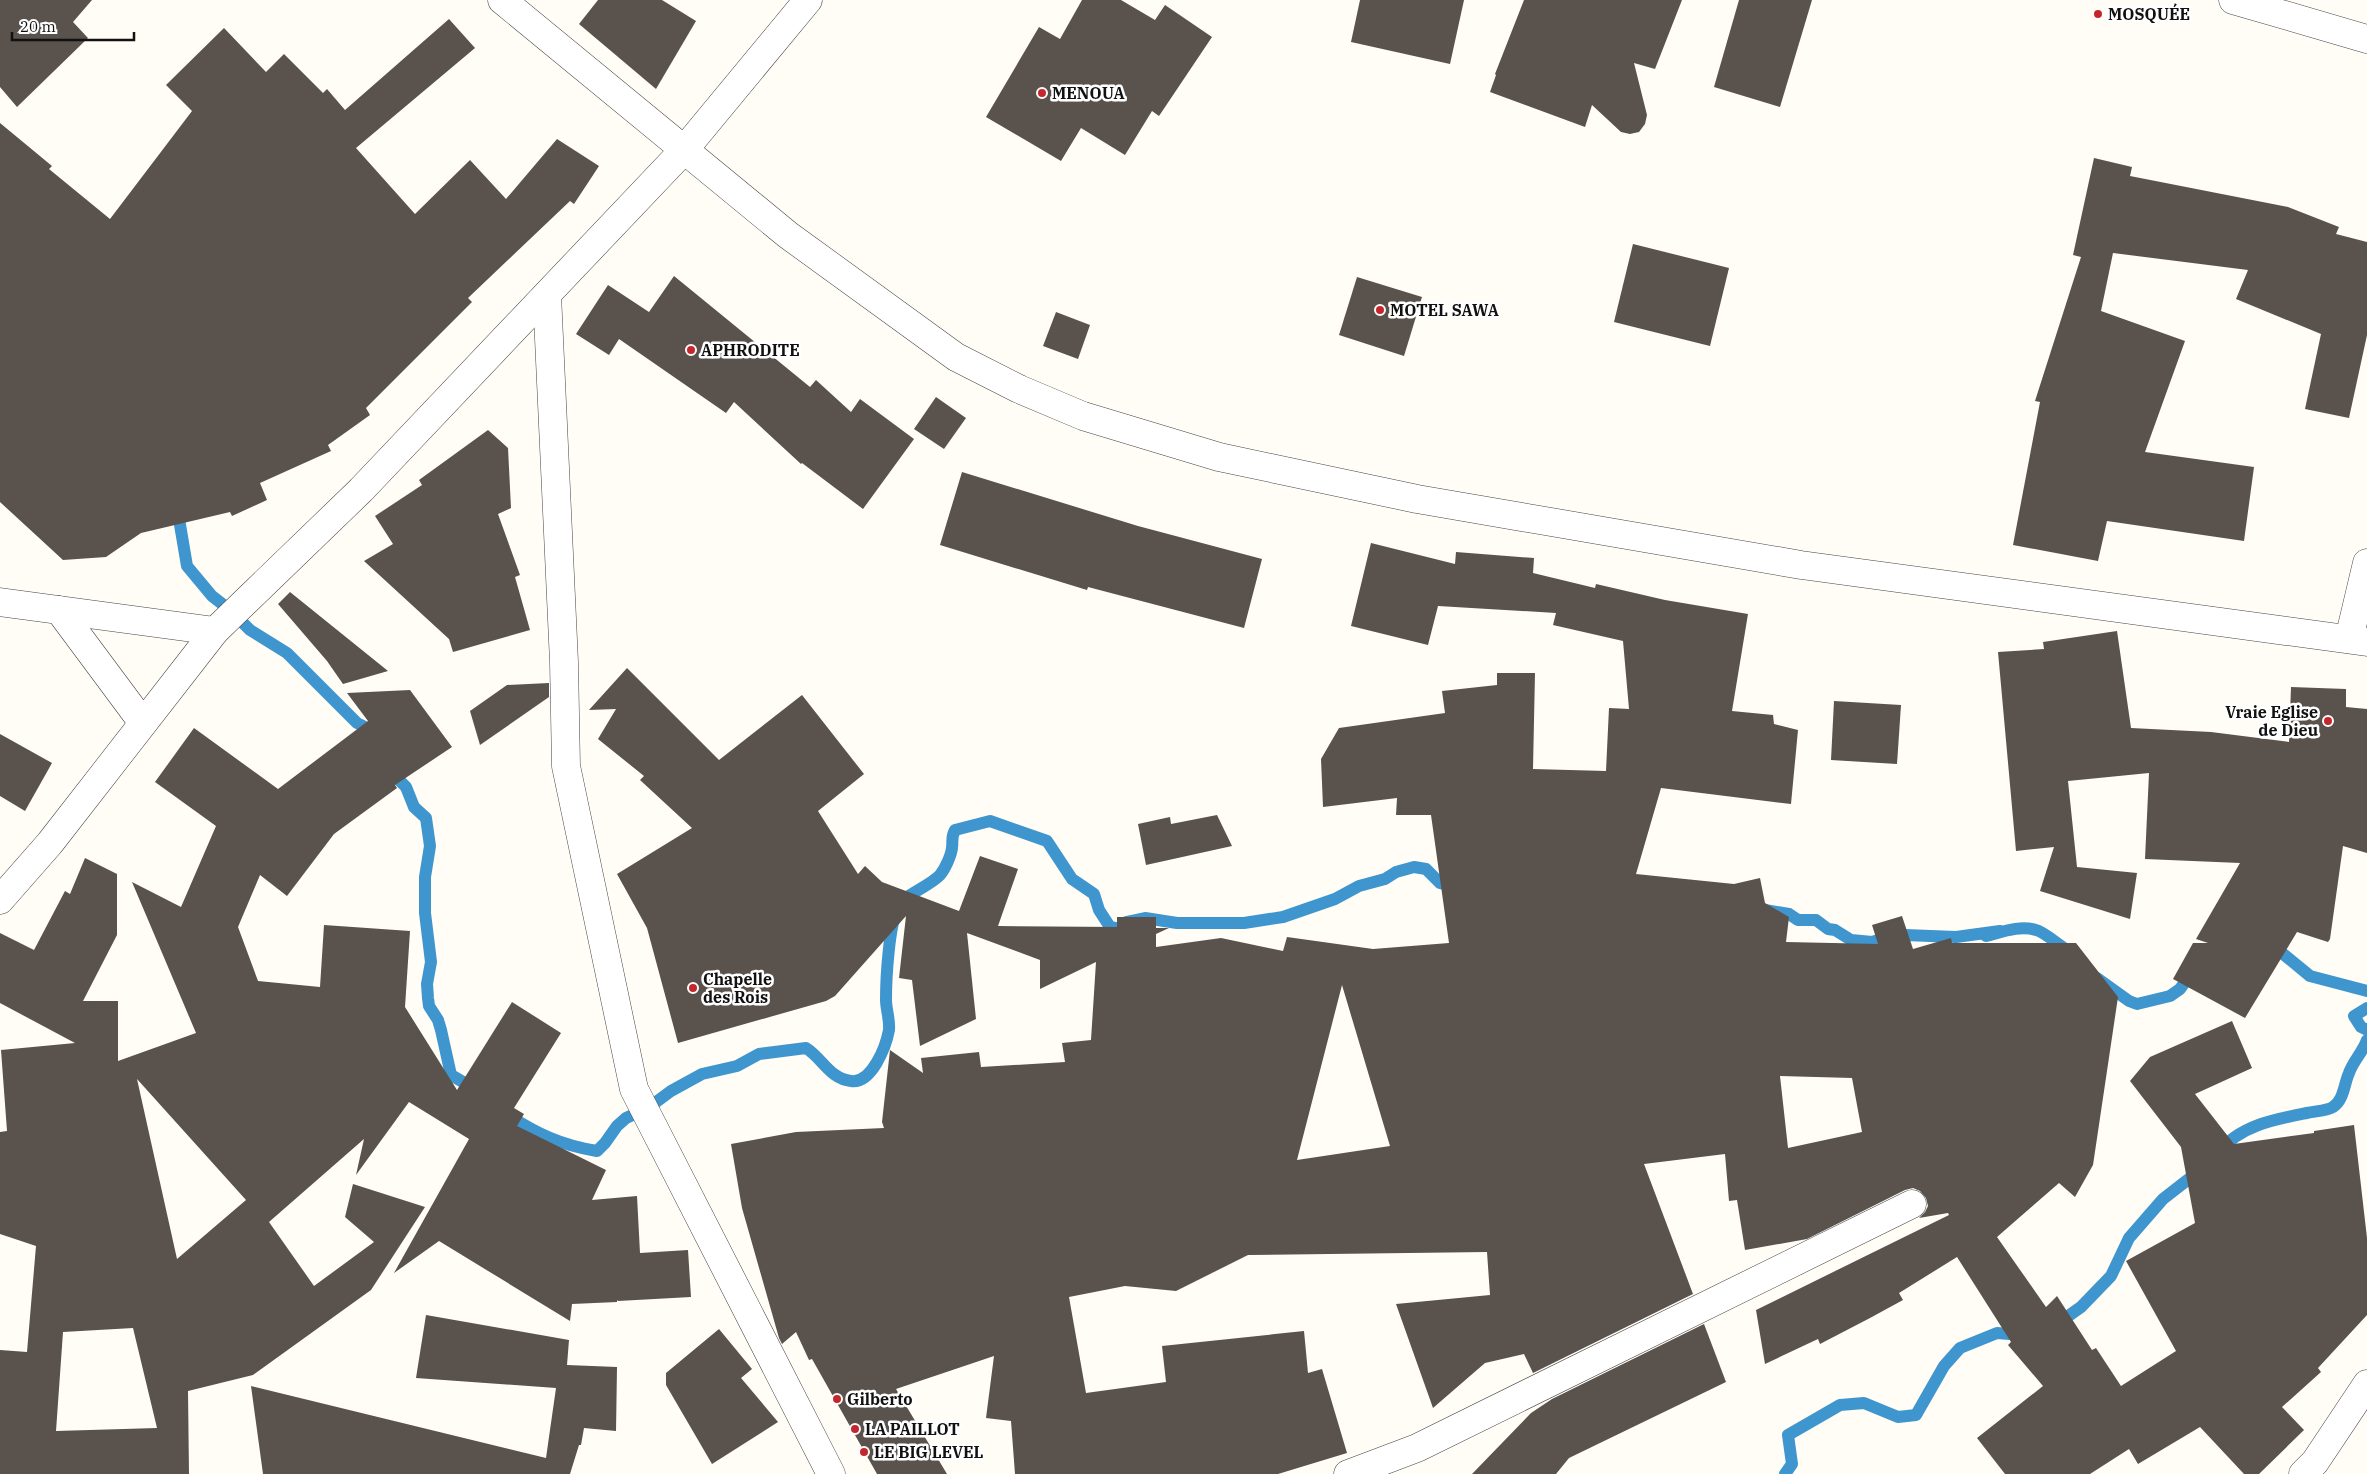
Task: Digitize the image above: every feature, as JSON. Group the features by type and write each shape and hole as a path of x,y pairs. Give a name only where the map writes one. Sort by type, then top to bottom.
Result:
{"street":[{"path":"502,0 788,235 956,357 1019,389 1084,416 1219,457 1417,499 1801,565 2358,641 2367,563"},
{"path":"0,900 50,843 143,723 229,618 361,490 684,150 808,0"},
{"path":"2233,0 2367,39"},
{"path":"547,295 564,652 566,766 634,1089 831,1474"},
{"path":"0,602 59,610 229,618"},
{"path":"59,610 143,723"},
{"path":"1348,1474 1417,1448 1912,1204"},
{"path":"2304,1474 2315,1462 2367,1384"}],"building":[{"path":"0,0 92,0 73,22 88,38 17,107 0,87"},
{"path":"598,0 662,0 696,21 656,89 579,24"},
{"path":"1082,0 1121,0 1155,20 1165,5 1212,37 1159,116 1152,111 1125,155 1081,128 1061,161 986,117 1039,27 1060,39"},
{"path":"1360,0 1464,0 1450,64 1351,42"},
{"path":"1524,0 1682,0 1655,69 1634,63 1647,115 1645,124 1639,132 1630,134 1621,132 1592,105 1585,127 1490,92 1495,74"},
{"path":"1739,0 1812,0 1780,107 1714,87"},
{"path":"449,19 475,48 356,148 415,214 470,160 506,199 557,139 599,166 574,204 570,201 468,298 472,302 366,408 370,415 328,445 331,451 260,483 267,500 232,516 230,512 141,533 106,557 63,560 0,502 0,123 52,166 49,169 110,219 192,111 166,85 224,28 266,72 284,54 323,93 327,89 345,110"},
{"path":"2094,158 2132,167 2130,176 2288,207 2339,227 2336,234 2367,242 2367,335 2349,418 2305,409 2321,334 2236,299 2248,270 2113,253 2101,311 2185,341 2145,452 2254,467 2244,541 2107,521 2098,561 2013,545 2040,402 2035,401 2081,257 2073,255"},
{"path":"1633,244 1729,268 1710,346 1614,322"},
{"path":"674,276 810,387 816,380 851,412 860,399 914,439 863,509 801,464 734,402 726,413 619,339 609,355 576,334 608,285 649,312"},
{"path":"1357,277 1422,297 1404,356 1339,335"},
{"path":"1056,312 1090,325 1078,359 1043,346"},
{"path":"936,397 966,418 944,449 914,429"},
{"path":"488,430 508,448 511,508 498,514 520,575 515,577 530,630 453,652 449,639 364,561 393,544 375,516 422,485 419,480"},
{"path":"962,472 1138,526 1262,559 1244,628 1088,587 1087,590 940,545"},
{"path":"1371,543 1455,564 1456,552 1534,558 1533,573 1595,588 1596,584 1665,600 1748,614 1732,711 1773,715 1774,724 1798,730 1791,804 1661,788 1636,874 1734,884 1760,878 1765,903 1789,917 1786,942 1878,944 1872,925 1902,916 1913,949 1951,938 1952,943 2076,943 2118,997 2093,1165 2075,1197 2059,1183 1997,1237 2046,1307 2057,1296 2092,1350 2096,1348 2121,1386 2176,1351 2126,1261 2195,1223 2181,1147 2130,1081 2150,1057 2232,1021 2252,1068 2195,1094 2234,1144 2314,1133 2314,1131 2354,1125 2367,1238 2367,1315 2318,1368 2321,1372 2282,1407 2304,1430 2259,1474 2244,1474 2200,1427 2138,1464 2129,1449 2090,1474 2005,1474 1977,1438 2043,1386 2008,1345 2011,1342 1957,1257 1899,1293 1903,1300 1820,1344 1818,1339 1765,1364 1756,1310 1949,1215 1948,1213 1919,1218 1928,1206 1926,1198 1920,1191 1913,1188 1905,1190 1807,1239 1745,1250 1737,1200 1729,1201 1725,1154 1644,1164 1693,1294 1533,1373 1524,1354 1485,1363 1433,1408 1396,1304 1490,1295 1487,1252 1248,1255 1176,1291 1125,1286 1069,1297 1086,1393 1166,1382 1162,1346 1304,1331 1308,1373 1322,1369 1347,1453 1278,1474 1015,1474 1011,1421 986,1418 994,1356 896,1389 947,1474 877,1474 812,1359 809,1360 796,1332 782,1344 779,1338 742,1208 731,1144 796,1132 884,1128 882,1122 890,1050 923,1073 921,1058 979,1052 981,1067 1065,1062 1062,1043 1091,1040 1096,962 1040,989 1040,960 967,933 976,1019 920,1046 912,980 899,978 906,916 835,996 826,1001 678,1043 647,928 617,874 692,828 640,780 644,776 598,739 616,709 589,710 627,668 719,760 802,695 864,774 818,811 858,874 865,866 882,882 959,911 980,856 1018,869 998,926 1117,927 1117,917 1156,917 1156,928 1169,928 1156,934 1156,947 1221,938 1283,951 1287,937 1373,949 1449,943 1431,815 1396,815 1397,798 1323,807 1321,759 1339,728 1445,713 1442,691 1497,685 1497,673 1535,673 1533,769 1606,771 1609,708 1629,709 1623,641 1553,625 1556,613 1438,606 1428,645 1351,626","holes":["1342,985 1390,1146 1297,1160","1780,1076 1852,1078 1862,1132 1788,1148"]},
{"path":"290,592 388,671 343,684 327,661 278,604"},
{"path":"2117,631 2131,728 2211,732 2289,742 2291,687 2346,689 2346,707 2367,709 2367,853 2343,846 2330,939 2328,942 2297,932 2245,1018 2173,979 2193,943 2208,943 2196,939 2240,863 2145,859 2149,773 2068,781 2077,867 2137,873 2130,919 2040,891 2054,847 2016,851 1998,652 2044,649 2043,642"},
{"path":"549,683 549,697 480,745 470,711 507,685"},
{"path":"410,690 452,747 395,785 397,788 334,834 287,896 260,875 238,927 258,981 320,987 324,925 410,931 405,1007 457,1090 512,1002 561,1033 514,1108 524,1114 517,1126 606,1170 592,1200 637,1196 640,1253 688,1250 691,1297 572,1304 570,1321 439,1241 394,1273 469,1139 409,1102 356,1175 364,1139 269,1222 314,1286 374,1242 345,1217 353,1184 425,1207 371,1290 253,1375 188,1391 189,1474 0,1474 0,1350 27,1352 36,1246 0,1234 0,1132 7,1131 1,1050 75,1043 0,1003 0,933 34,950 65,891 70,894 85,858 117,874 117,935 83,1001 118,1001 118,1061 196,1033 132,882 181,907 216,826 155,782 194,728 278,789 368,721 347,693","holes":["137,1079 246,1200 177,1259","133,1328 157,1428 56,1431 63,1332"]},
{"path":"1834,701 1901,705 1897,764 1831,760"},
{"path":"0,734 52,763 25,811 0,796"},
{"path":"1217,815 1232,846 1146,865 1138,824 1170,817 1171,824"},
{"path":"426,1315 569,1340 567,1365 617,1367 616,1431 584,1428 581,1445 579,1445 570,1474 263,1474 251,1386 546,1458 556,1388 416,1378"},
{"path":"1704,1324 1726,1382 1569,1458 1556,1474 1472,1474 1531,1413 1552,1399"},
{"path":"719,1329 752,1369 741,1378 778,1422 712,1464 666,1385 666,1373"}],"waterway":[{"path":"177,507 187,566 212,596 230,610 250,630 287,653 357,723 363,726 370,740"},
{"path":"390,771 406,787 414,807 426,818 430,846 425,877 425,913 431,962 427,984 429,1006 438,1020 451,1075 475,1089"},
{"path":"506,1114 550,1138 572,1146 597,1151 626,1118 648,1108 671,1091 702,1074 737,1066 759,1054 806,1048 837,1076 851,1081 865,1077 877,1063 889,1030 886,1000 887,965 892,926 898,906 904,899 940,875 950,855 955,830 990,821 1047,841 1072,879 1094,894 1099,910 1110,927 1120,929 1126,922 1145,918 1177,923 1244,923 1283,917 1335,899 1359,886 1385,879 1396,872 1414,867 1426,869 1440,883 1455,887"},
{"path":"1765,910 1789,914 1798,920 1816,920 1828,929 1835,930 1851,940 1872,942 1888,937 1905,935 1956,937 2000,931 1986,936 2024,928 2040,931 2069,951"},
{"path":"2271,944 2310,976 2367,991"},
{"path":"2097,978 2129,1001 2137,1004 2170,996 2180,989 2192,972"},
{"path":"2367,1008 2354,1016 2361,1027 2367,1030"},
{"path":"2219,1152 2237,1135 2248,1129 2271,1121 2324,1110 2337,1104 2342,1096 2347,1077 2367,1040"},
{"path":"2057,1324 2081,1307 2111,1276 2129,1238 2163,1199 2199,1171"},
{"path":"1785,1474 1792,1464 1788,1435 1840,1405 1864,1403 1898,1417 1916,1415 1944,1366 1960,1348 1997,1333 2022,1335"}],"place":[{"name":"MOSQUÉE","path":"2098,14"},
{"name":"MENOUA","path":"1042,93"},
{"name":"MOTEL SAWA","path":"1380,310"},
{"name":"APHRODITE","path":"691,350"},
{"name":"Vraie Eglise de Dieu","path":"2328,721"},
{"name":"Chapelle des Rois","path":"693,988"},
{"name":"Gilberto","path":"837,1399"},
{"name":"LA PAILLOT","path":"855,1429"},
{"name":"LE BIG LEVEL","path":"864,1452"}]}
